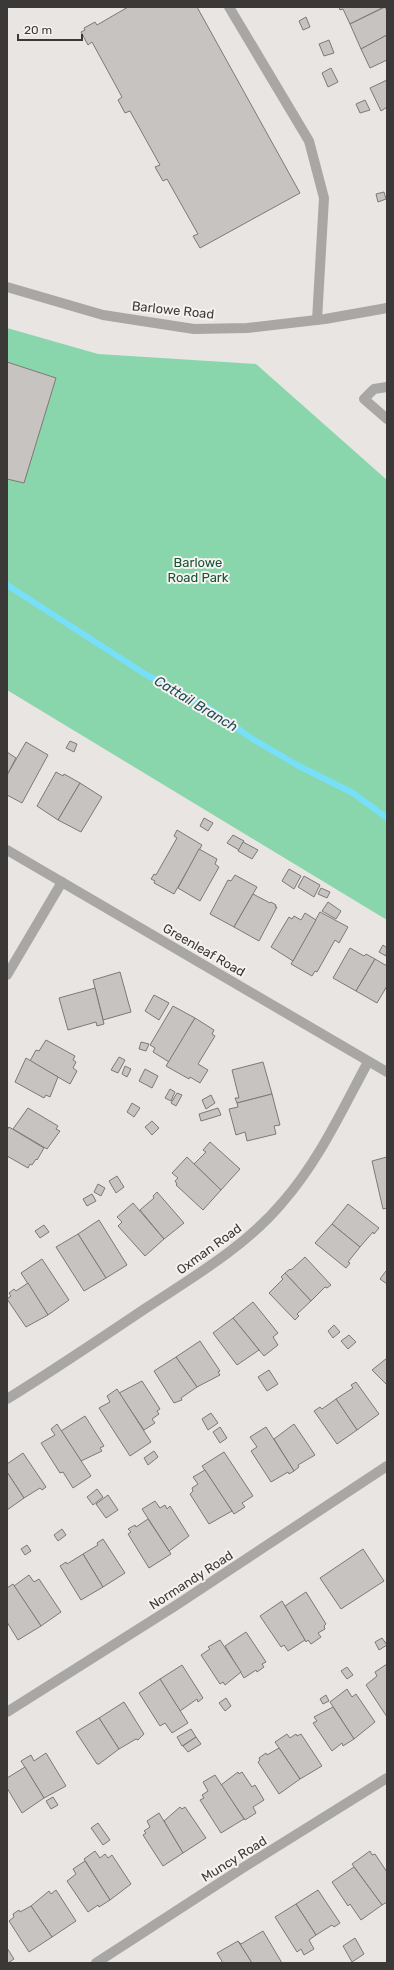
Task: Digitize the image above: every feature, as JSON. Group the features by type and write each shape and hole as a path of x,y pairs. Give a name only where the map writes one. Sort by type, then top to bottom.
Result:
{"street":[{"path":"229,7 309,141 324,198 317,320"},
{"name":"Barlowe Road","path":"7,287 103,315 194,328 247,328 317,320 387,308"},
{"path":"387,387 374,389 364,399 387,419"},
{"name":"Greenleaf Road","path":"7,850 387,1072"},
{"path":"7,975 62,882"},
{"name":"Oxman Road","path":"7,1399 197,1275 252,1233 282,1204 300,1181 329,1135 368,1062"},
{"name":"Normandy Road","path":"7,1712 175,1606 387,1466"},
{"name":"Muncy Road","path":"96,1963 241,1869 387,1778"}],"green space":[{"name":"Barlowe Road Park","path":"7,328 98,354 256,364 387,480 387,920 7,690"}],"building":[{"path":"128,7 197,7 300,193 200,248 193,236 198,234 167,179 163,181 155,167 160,165 130,111 125,113 118,100 122,97 92,42 88,45 81,32 85,30 84,28 95,22 97,25"},
{"path":"339,7 384,7 350,24 343,9 340,10"},
{"path":"385,7 387,11 387,35 361,49 350,24"},
{"path":"306,17 310,27 303,30 299,21"},
{"path":"387,35 387,60 370,68 361,49"},
{"path":"329,40 334,53 324,56 319,44"},
{"path":"331,68 338,82 328,87 322,73"},
{"path":"387,80 387,107 381,111 370,88"},
{"path":"365,100 370,110 360,113 356,104"},
{"path":"384,192 386,199 378,202 376,194"},
{"path":"7,362 56,378 24,483 7,479"},
{"path":"70,741 77,744 74,752 66,748"},
{"path":"26,742 48,755 22,803 7,795 7,775"},
{"path":"7,752 16,758 7,775"},
{"path":"56,772 63,776 64,774 80,783 58,820 37,806"},
{"path":"80,783 102,797 81,832 58,820"},
{"path":"204,818 213,823 208,831 200,826"},
{"path":"177,830 202,845 174,894 154,883 155,881 151,879 154,874 156,875 177,838 174,836"},
{"path":"233,835 244,841 239,850 227,843"},
{"path":"243,842 258,850 252,859 238,851"},
{"path":"199,849 217,859 215,864 219,867 200,901 178,888"},
{"path":"289,869 301,876 294,889 282,881"},
{"path":"235,875 257,887 234,927 210,914 228,880 231,881"},
{"path":"304,876 320,885 314,897 298,887"},
{"path":"321,888 330,892 327,898 318,894"},
{"path":"253,894 270,903 271,902 276,905 275,907 277,907 259,941 234,927"},
{"path":"328,902 341,911 336,919 322,911"},
{"path":"320,912 348,927 339,943 335,940 317,972 315,971 312,976 291,964"},
{"path":"305,913 316,920 293,961 271,947 289,917 292,919 294,916 301,920"},
{"path":"383,945 387,948 386,956 379,952"},
{"path":"350,948 364,956 366,954 375,959 356,991 333,978"},
{"path":"375,959 387,966 387,986 377,1003 356,991"},
{"path":"120,972 131,1012 103,1020 93,980"},
{"path":"95,988 104,1024 97,1026 96,1022 68,1030 59,998"},
{"path":"154,995 169,1003 159,1020 145,1011"},
{"path":"173,1006 195,1018 169,1062 153,1052 155,1048 150,1045"},
{"path":"195,1018 214,1030 212,1034 215,1036 198,1064 208,1070 200,1083 190,1077 189,1079 166,1066"},
{"path":"46,1040 75,1056 73,1060 76,1062 73,1068 77,1071 70,1084 30,1061 36,1050 39,1051"},
{"path":"141,1042 149,1044 146,1051 139,1049"},
{"path":"119,1057 125,1060 118,1073 111,1070"},
{"path":"26,1058 58,1077 50,1097 46,1095 44,1098 15,1082"},
{"path":"263,1062 272,1094 237,1103 235,1098 239,1098 232,1070"},
{"path":"125,1066 131,1069 127,1077 122,1074"},
{"path":"145,1069 158,1076 152,1088 139,1081"},
{"path":"170,1089 175,1092 171,1101 165,1098"},
{"path":"177,1093 182,1095 176,1106 171,1103"},
{"path":"272,1094 280,1125 274,1126 276,1134 247,1141 245,1132 236,1135 229,1109 238,1107 237,1103"},
{"path":"211,1095 215,1103 206,1109 202,1100"},
{"path":"132,1103 140,1108 134,1117 127,1112"},
{"path":"28,1108 58,1126 56,1129 60,1131 47,1149 13,1129"},
{"path":"218,1108 221,1115 201,1121 199,1114"},
{"path":"152,1121 159,1128 152,1135 145,1127"},
{"path":"9,1127 44,1148 37,1160 36,1159 32,1165 30,1164 28,1168 7,1156 7,1130"},
{"path":"210,1142 240,1169 221,1190 194,1164 206,1152 203,1150"},
{"path":"187,1157 221,1190 203,1210 176,1185 177,1184 175,1181 178,1178 172,1173"},
{"path":"387,1157 387,1208 383,1209 372,1161"},
{"path":"117,1176 124,1187 116,1193 109,1181"},
{"path":"98,1184 105,1188 101,1196 94,1192"},
{"path":"157,1192 184,1223 164,1239 140,1210 154,1198 153,1196"},
{"path":"92,1194 96,1201 87,1206 83,1199"},
{"path":"133,1203 164,1239 145,1256 118,1226 122,1222 117,1217"},
{"path":"348,1204 379,1228 374,1234 373,1232 360,1247 332,1224"},
{"path":"99,1220 127,1265 106,1278 78,1234"},
{"path":"332,1224 360,1247 348,1262 350,1263 346,1268 315,1243"},
{"path":"44,1225 49,1232 40,1238 35,1231"},
{"path":"78,1234 106,1278 84,1291 56,1247"},
{"path":"305,1257 331,1285 327,1288 325,1287 311,1301 285,1273 290,1269 291,1270"},
{"path":"42,1259 69,1300 48,1315 21,1273"},
{"path":"386,1271 387,1272 387,1284 380,1279"},
{"path":"285,1273 311,1301 297,1314 299,1316 295,1320 269,1293 283,1279 281,1277"},
{"path":"28,1283 48,1315 26,1327 7,1299 11,1296 9,1293 14,1289 16,1291"},
{"path":"253,1302 278,1333 273,1337 278,1345 264,1356 233,1318"},
{"path":"233,1318 259,1350 237,1365 213,1333"},
{"path":"334,1325 340,1332 333,1338 328,1331"},
{"path":"349,1335 356,1342 348,1349 341,1341"},
{"path":"200,1341 220,1371 218,1372 220,1375 197,1387 176,1357"},
{"path":"176,1357 197,1387 181,1398 182,1400 174,1403 154,1371"},
{"path":"387,1358 387,1385 372,1370"},
{"path":"269,1370 278,1384 267,1391 258,1377"},
{"path":"142,1381 160,1409 157,1411 159,1414 152,1419 155,1423 144,1430 119,1393"},
{"path":"356,1382 379,1414 357,1430 336,1399 353,1388 351,1385"},
{"path":"117,1389 151,1442 130,1456 99,1408 110,1402 107,1396"},
{"path":"336,1399 357,1430 337,1444 314,1411 320,1407 322,1409"},
{"path":"211,1413 218,1423 208,1430 202,1419"},
{"path":"85,1416 104,1446 100,1448 102,1451 81,1461 61,1431"},
{"path":"57,1424 91,1476 73,1488 63,1472 60,1473 41,1443 55,1435 51,1429"},
{"path":"294,1424 315,1455 298,1465 299,1467 294,1471 274,1439"},
{"path":"220,1427 227,1438 220,1443 213,1432"},
{"path":"266,1427 294,1471 289,1474 288,1472 271,1482 251,1451 257,1447 250,1437"},
{"path":"154,1451 158,1457 148,1465 144,1458"},
{"path":"224,1452 253,1496 242,1503 245,1507 234,1514 202,1466"},
{"path":"23,1453 46,1487 42,1490 40,1488 24,1498 7,1472 7,1464"},
{"path":"205,1470 232,1511 209,1524 190,1494 193,1491 192,1488 198,1484 193,1477"},
{"path":"7,1472 24,1498 7,1510"},
{"path":"97,1489 103,1497 93,1505 87,1497"},
{"path":"108,1495 118,1510 106,1518 96,1504"},
{"path":"155,1501 160,1508 165,1505 167,1509 170,1506 189,1536 169,1551 142,1509"},
{"path":"148,1519 171,1554 149,1568 128,1534 131,1532 128,1529 135,1525 136,1527"},
{"path":"62,1529 66,1535 58,1541 54,1535"},
{"path":"103,1539 125,1573 103,1587 83,1554 98,1545 97,1543"},
{"path":"27,1545 31,1551 25,1555 21,1549"},
{"path":"363,1549 384,1581 341,1609 320,1578"},
{"path":"83,1554 103,1587 81,1600 60,1566 66,1562 67,1564"},
{"path":"29,1575 34,1582 39,1579 61,1612 41,1626 14,1586"},
{"path":"13,1584 41,1626 18,1640 7,1622 7,1588"},
{"path":"306,1592 326,1624 324,1626 325,1629 318,1633 321,1637 311,1644 308,1640 306,1642 285,1606"},
{"path":"282,1601 305,1640 288,1651 284,1645 281,1647 260,1616"},
{"path":"246,1632 266,1662 262,1664 264,1667 257,1672 256,1670 244,1678 225,1646"},
{"path":"382,1638 387,1645 379,1650 375,1642"},
{"path":"220,1640 241,1672 225,1685 223,1682 220,1684 201,1655 210,1649 208,1647"},
{"path":"387,1664 387,1717 366,1685 377,1676 375,1672"},
{"path":"182,1665 203,1698 198,1702 197,1699 180,1711 160,1679"},
{"path":"347,1667 353,1675 347,1679 341,1671"},
{"path":"160,1679 188,1723 172,1733 165,1723 160,1726 139,1693"},
{"path":"347,1689 352,1697 356,1694 375,1722 354,1739 330,1702"},
{"path":"326,1695 329,1701 323,1704 320,1699"},
{"path":"226,1698 231,1706 225,1711 219,1703"},
{"path":"124,1702 144,1734 138,1740 136,1739 119,1749 99,1718"},
{"path":"333,1707 354,1739 343,1746 342,1743 332,1751 313,1723 317,1721 314,1717"},
{"path":"99,1718 119,1749 97,1764 76,1732"},
{"path":"191,1729 196,1737 182,1746 177,1737"},
{"path":"287,1734 290,1738 296,1734 297,1736 301,1734 322,1766 300,1779 275,1742"},
{"path":"196,1737 201,1744 188,1752 183,1746"},
{"path":"279,1748 300,1779 279,1794 258,1762 260,1760 259,1758 266,1753 267,1755"},
{"path":"46,1753 66,1786 44,1798 21,1761 31,1755 34,1761"},
{"path":"25,1767 44,1798 22,1813 7,1788 7,1778"},
{"path":"238,1772 239,1774 242,1772 252,1787 255,1785 264,1800 253,1807 256,1813 245,1820 221,1785"},
{"path":"215,1775 244,1819 221,1833 200,1800 204,1798 202,1795 208,1791 203,1782"},
{"path":"53,1797 58,1805 51,1809 46,1801"},
{"path":"180,1807 182,1809 185,1807 206,1838 183,1853 164,1821"},
{"path":"159,1813 183,1853 163,1866 143,1835 146,1833 144,1831 150,1827 147,1821"},
{"path":"98,1823 110,1840 103,1845 91,1828"},
{"path":"95,1851 100,1858 105,1854 108,1858 112,1855 131,1884 110,1900 84,1859"},
{"path":"370,1851 372,1855 375,1854 387,1872 387,1902 382,1905 352,1864"},
{"path":"85,1861 110,1900 99,1907 98,1905 88,1912 67,1881 76,1874 73,1869"},
{"path":"354,1867 382,1905 361,1920 350,1904 348,1906 332,1882"},
{"path":"56,1890 76,1921 52,1937 31,1906 49,1891 51,1894"},
{"path":"318,1890 340,1923 334,1927 332,1925 316,1935 296,1904"},
{"path":"296,1904 316,1935 309,1940 314,1949 304,1955 301,1949 297,1952 275,1917"},
{"path":"31,1906 52,1937 29,1952 9,1921 14,1917 13,1914 19,1910 20,1912"},
{"path":"263,1931 282,1963 252,1963 238,1941 241,1944"},
{"path":"355,1938 364,1954 352,1962 343,1946"},
{"path":"238,1941 252,1963 223,1963 217,1953"},
{"path":"7,1948 14,1959 8,1963 7,1963"}],"waterway":[{"name":"Cattail Branch","path":"7,585 145,674 209,708 251,738 297,765 353,793 387,818"}]}
